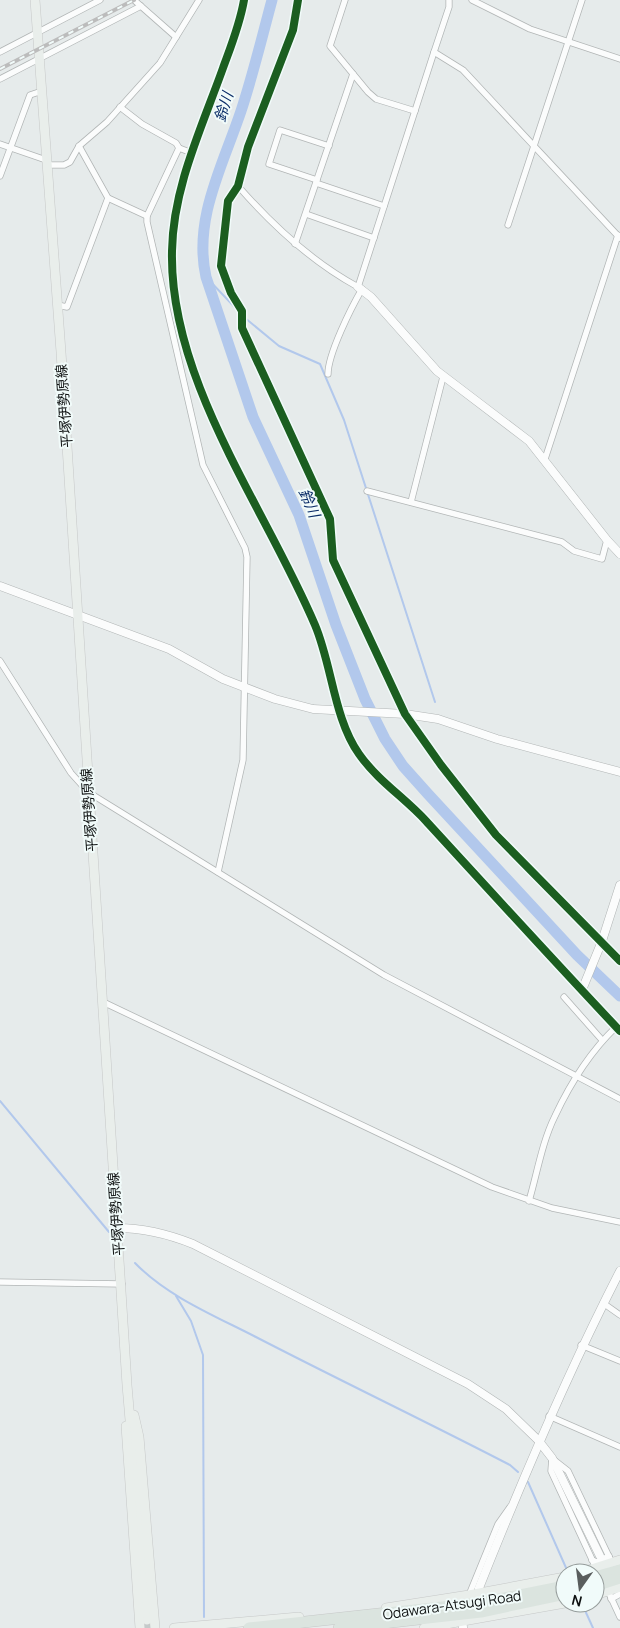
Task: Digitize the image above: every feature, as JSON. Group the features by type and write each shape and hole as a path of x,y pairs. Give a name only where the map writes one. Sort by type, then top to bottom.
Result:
{"highway":[{"path":"605,1583 620,1578"},
{"name":"Odawara-Atsugi Road","path":"249,1628 479,1603 555,1588"},
{"name":"Odawara-Atsugi Road","path":"339,1628 480,1612 555,1596"}],"main road":[{"name":"平塚伊勢原線","path":"35,0 78,616 127,1385 147,1620"},
{"path":"127,1385 125,1439 140,1628"},
{"path":"127,1385 139,1437 155,1628"},
{"path":"174,1628 380,1609 469,1596 555,1579"},
{"path":"605,1595 610,1595 620,1587"},
{"path":"424,1628 460,1627 555,1604"}],"street":[{"path":"0,52 100,0"},
{"path":"134,0 176,37"},
{"path":"0,144 47,162 64,165 70,162 79,146 94,135 160,63 199,0"},
{"path":"244,0 238,27 178,197 172,248 174,294 183,334 197,379 223,439 317,629 348,735 369,766 422,817 583,988 618,1029 602,1040 554,1117 528,1201"},
{"path":"346,0 330,46 376,99 416,111"},
{"path":"328,374 330,361 360,288 384,206 449,8 449,0"},
{"path":"472,0 530,29 620,59"},
{"path":"508,225 582,0"},
{"path":"0,79 141,6"},
{"path":"434,52 462,70 619,236 545,459"},
{"path":"296,244 353,74"},
{"path":"0,176 30,95 42,91"},
{"path":"120,107 142,124 176,143 179,148 192,153"},
{"path":"329,146 280,130 269,164 384,206"},
{"path":"79,146 108,198 147,216"},
{"path":"179,148 147,216 148,230 203,465 245,548 247,557 244,760 218,872"},
{"path":"238,186 262,213 296,244 334,274 360,288 371,297 443,377 518,431 545,459 607,540 620,554"},
{"path":"57,305 67,307 108,198"},
{"path":"306,214 374,238"},
{"path":"411,502 443,377"},
{"path":"367,491 562,542 574,551 602,559 607,540"},
{"path":"0,586 169,650 245,689 313,709 402,714 438,719 497,739 620,772"},
{"path":"0,661 71,773 88,792 384,975 620,1099"},
{"path":"583,988 620,885"},
{"path":"564,998 602,1040"},
{"path":"103,1002 429,1158 528,1201 620,1222"},
{"path":"117,1228 136,1228 176,1237 468,1384 506,1409 538,1440 552,1458 568,1471 615,1562 597,1563"},
{"path":"479,1588 538,1440 582,1345 620,1271"},
{"path":"0,1282 122,1284"},
{"path":"603,1303 620,1315"},
{"path":"582,1345 620,1361"},
{"path":"549,1416 620,1447"},
{"path":"552,1458 595,1563"},
{"path":"469,1596 498,1524 513,1502"},
{"path":"620,1594 610,1595 620,1617"}],"waterway":[{"name":"鈴川","path":"272,0 245,97 212,192 203,234 206,277 253,417 299,515 336,625 365,699 385,739 403,766 428,794 577,955 620,996"},
{"path":"206,277 245,318 279,346 320,364 344,420 435,702"},
{"path":"0,1101 109,1232"},
{"path":"135,1263 161,1285 191,1304 446,1432 510,1465 518,1472"},
{"path":"176,1296 191,1321 203,1355 204,1617"},
{"path":"528,1482 564,1563"},
{"path":"586,1613 593,1628"}],"tunnel":[{"path":"147,1620 147,1628"}],"railway":[{"path":"0,69 134,0"}],"cycle path":[{"path":"244,0 235,35 190,158 177,204 174,227 172,251 175,300 186,348 203,396 224,443 295,581 315,625 326,657 344,725 359,754 366,764 426,821 620,1031"},
{"path":"298,0 293,30 248,147 238,186 228,201 221,266 231,293 242,311 242,328 330,519 333,560 405,714 441,765 496,835 620,961"}]}
